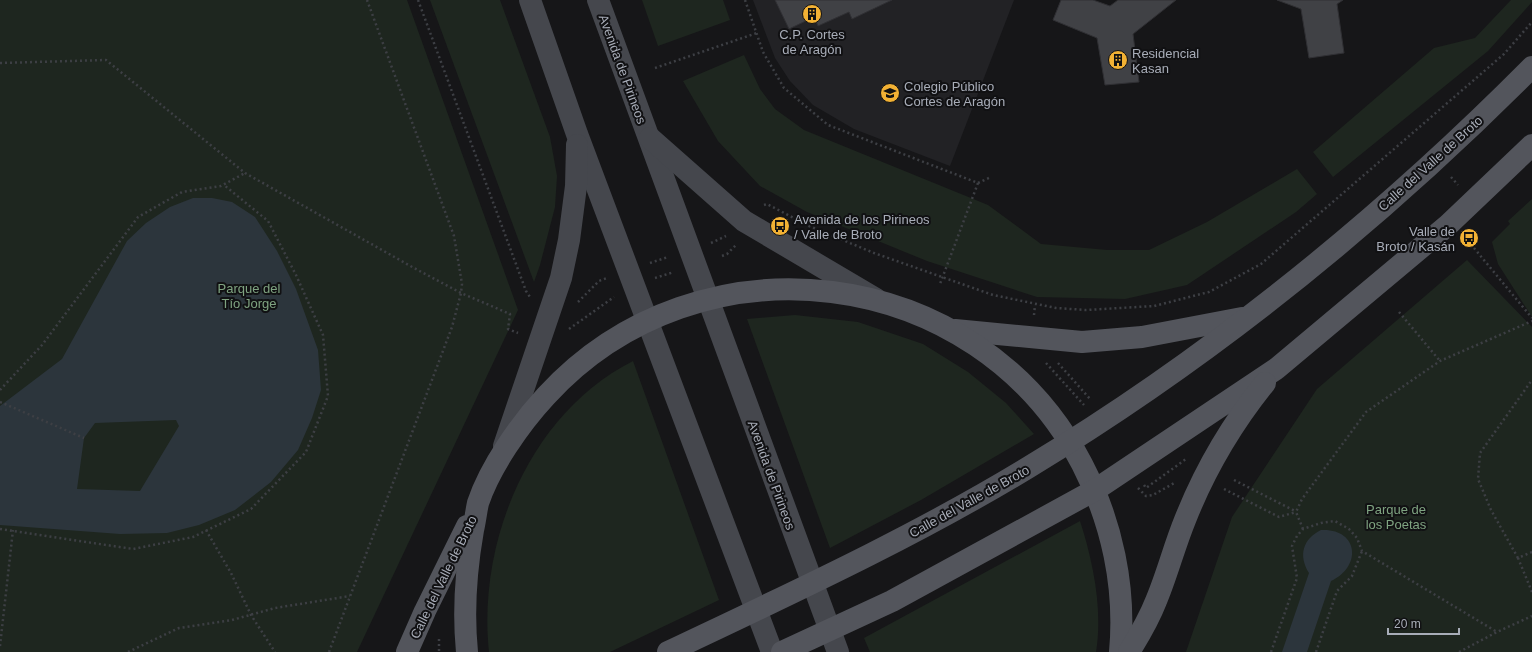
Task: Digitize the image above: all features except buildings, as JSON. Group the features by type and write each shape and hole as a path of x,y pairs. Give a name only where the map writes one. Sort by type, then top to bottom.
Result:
{"main road":[{"name":"Avenida de Pirineos","path":"530,0 577,134 772,652"},
{"name":"Avenida de Pirineos","path":"598,0 838,652"},
{"name":"Calle del Valle de Broto","path":"668,652 898,540 977,498 1070,442 1251,316 1350,235 1502,97 1532,67"},
{"name":"Avenida de Pirineos","path":"467,652 465,631 467,574 478,503 500,457 561,278 569,240 576,186 577,134"},
{"name":"Avenida de Pirineos","path":"649,138 744,221 876,299"},
{"path":"782,652 892,600 1095,490 1276,370 1448,226 1532,145"},
{"name":"Avenida de Pirineos","path":"500,457 529,414 560,380 604,345 648,320 707,299 749,290 792,288 834,291 876,299 915,312 951,330 997,360 1031,392 1070,442 1095,490 1114,549 1121,596 1122,630 1120,652"},
{"name":"Calle del Valle de Broto","path":"951,330 1082,342 1142,337 1251,316"},
{"path":"1129,652 1144,628 1156,601 1185,520 1210,468 1243,412 1276,370"},
{"name":"Calle del Valle de Broto","path":"407,652 425,610 478,503"}],"path":[{"path":"329,652 452,327 461,292 454,236 367,0"},
{"path":"418,0 526,291 537,307 561,317 566,315 599,281 674,272"},
{"path":"745,0 764,52 784,88 828,125 978,184"},
{"path":"759,207 766,204 809,226 943,278 1000,297 1056,308 1086,310 1154,306 1209,292 1261,264 1504,54 1532,22"},
{"path":"655,68 757,33"},
{"path":"0,63 106,60 245,173 414,268 461,292 510,314 508,329 539,340 552,342 613,298 631,278 669,257"},
{"path":"0,390 42,345 138,217 182,192 224,185 245,173"},
{"path":"1450,175 1459,186"},
{"path":"940,284 978,184 991,177"},
{"path":"0,528 133,549 193,536 251,509 306,452 328,396 323,335 296,276 268,221 224,185"},
{"path":"722,256 727,254 738,243"},
{"path":"1474,248 1532,318"},
{"path":"1399,312 1440,360"},
{"path":"1296,512 1302,499 1366,412 1440,360 1532,321"},
{"path":"1056,360 1091,400"},
{"path":"1532,380 1480,453 1478,479 1491,510 1518,558 1532,592"},
{"path":"1,403 84,438"},
{"path":"1234,480 1296,512 1303,529"},
{"path":"1271,652 1296,578 1292,546 1297,536 1303,529 1320,523 1335,521 1350,529 1357,538 1362,551 1497,632"},
{"path":"0,646 12,530"},
{"path":"206,530 231,573 251,614 275,652"},
{"path":"1316,652 1337,591 1352,576 1362,551"},
{"path":"1518,558 1532,552"},
{"path":"128,652 179,628 232,620 275,608 351,596"},
{"path":"1459,652 1532,616"}],"shaded area":[{"name":"Colegio Público Cortes de Aragón","path":"753,0 1014,0 950,166 854,129 813,105 790,81 775,58"},
{"path":"193,198 212,198 232,202 255,217 277,251 296,289 318,350 321,390 312,418 298,450 271,482 235,510 199,525 167,533 120,534 0,525 0,406 62,359 127,241 146,223 170,207","holes":["176,420 179,426 140,491 77,489 84,438 95,423"]},
{"path":"1321,530 1333,531 1343,535 1349,541 1352,549 1352,558 1348,566 1341,574 1331,581 1307,652 1282,652 1309,573 1304,560 1304,548 1310,538"}],"green space":[{"name":"Parque del Tío Jorge","path":"0,0 407,0 518,310 357,652 0,652"},
{"path":"430,0 500,0 550,137 557,176 555,207 534,282"},
{"path":"642,0 723,0 730,20 658,46"},
{"path":"1511,0 1532,0 1532,2 1488,51 1333,177 1313,152 1434,48 1475,38"},
{"path":"744,55 760,89 775,109 804,130 988,205 1041,244 1107,250 1149,250 1207,222 1297,169 1317,194 1296,212 1187,285 1125,299 1037,297 927,261 807,212 760,186 718,141 683,81"},
{"path":"1532,199 1532,317 1498,264 1492,242 1510,224 1508,221"},
{"name":"Parque de los Poetas","path":"1467,260 1532,327 1532,652 1186,652 1232,517 1317,389"},
{"path":"795,315 858,322 923,344 968,372 1006,403 1034,434 921,500 830,548 747,319"},
{"path":"633,361 719,600 610,652 489,652 488,610 492,567 502,525 518,484 539,447 565,413 597,384"},
{"path":"1080,521 1089,552 1096,586 1098,636 1096,652 870,652 864,638"}],"place":[{"name":"C.P. Cortes de Aragón","path":"812,14"},
{"name":"Residencial Kasan","path":"1118,60"},
{"name":"Colegio Público Cortes de Aragón","path":"890,93"},
{"name":"Avenida de los Pirineos / Valle de Broto","path":"780,226"},
{"name":"Valle de Broto / Kasán","path":"1469,238"}]}
